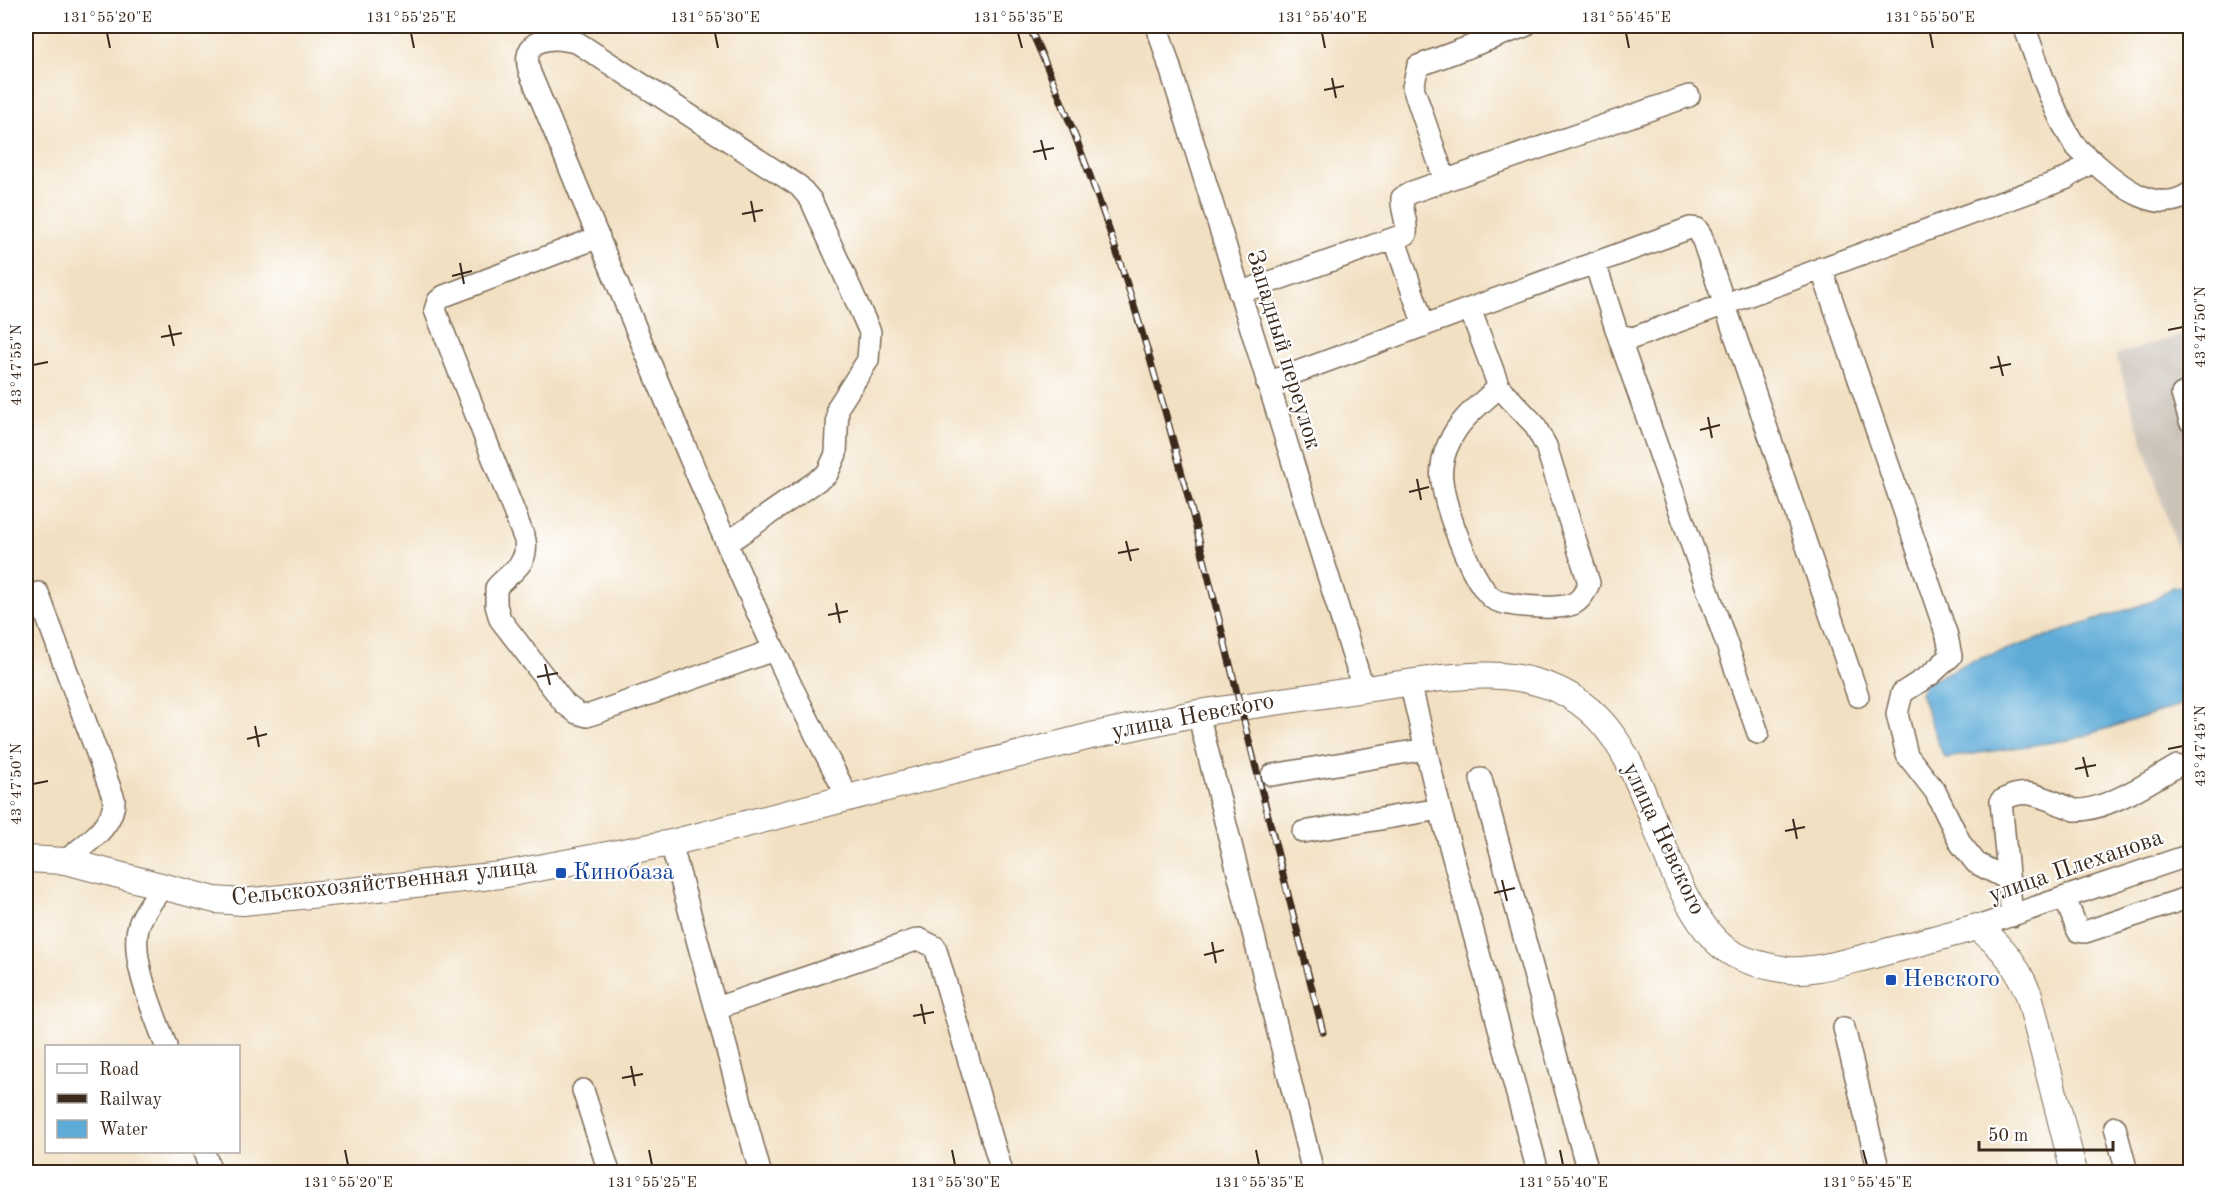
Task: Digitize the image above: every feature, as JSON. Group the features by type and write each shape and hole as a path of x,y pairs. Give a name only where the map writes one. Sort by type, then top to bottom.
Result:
{"main road":[{"name":"улица Невского","path":"849,800 1091,736 1198,713 1410,682 1479,675 1513,677 1539,682 1585,707 1600,721 1627,758 1639,780 1672,869 1688,902 1712,937 1727,951 1754,962 1788,970 1820,968 1977,927"},
{"name":"Сельскохозяйственная улица","path":"26,859 65,861 215,900 243,902 501,875 671,843 849,800"},
{"path":"1977,927 2001,945 2018,970 2029,995 2074,1173"}],"street":[{"name":"Западный переулок","path":"1157,26 1363,688"},
{"path":"1445,181 1413,87 1418,66 1525,26"},
{"path":"2024,26 2051,102 2076,146 2119,184 2145,200 2180,200 2190,193"},
{"path":"727,543 814,485 833,466 836,454 838,407 868,360 870,332 811,200 799,186 578,43 564,39 539,42 531,46 528,52 528,67 727,543 774,650 849,800"},
{"path":"1239,293 1395,240 1406,234 1408,223 1402,207 1402,198 1689,96"},
{"path":"1618,334 1633,338 2065,180 2093,161"},
{"path":"1267,384 1690,228 1696,229 1701,235 1725,303 1858,696"},
{"path":"599,237 444,296 438,301 435,310 525,540 527,550 524,562 496,588 496,605 500,619 504,628 566,704 576,713 587,716 774,650"},
{"path":"1395,240 1424,326"},
{"path":"1595,263 1758,733"},
{"path":"1821,268 1947,636 1951,656 1930,675 1902,693 1897,714 1907,755 1935,790 1961,844 1976,863 2009,880"},
{"path":"1470,309 1499,387 1534,424 1546,446 1589,583 1584,595 1573,604 1552,608 1503,603 1493,599 1469,565 1459,540 1442,481 1444,457 1461,421 1499,387"},
{"path":"2182,393 2190,421"},
{"path":"38,593 114,799 115,812 109,822 65,861"},
{"path":"1410,682 1440,809 1538,1173"},
{"path":"1198,713 1313,1173"},
{"path":"1272,775 1426,748"},
{"path":"2012,916 2001,801 2016,792 2074,810 2088,808 2128,794 2177,765"},
{"path":"1481,779 1588,1173"},
{"path":"1303,832 1440,809"},
{"path":"671,843 760,1173"},
{"name":"улица Плеханова","path":"1977,927 2190,855"},
{"path":"162,887 139,923 137,946 143,980 165,1045"},
{"path":"2065,898 2075,926 2078,931 2085,932 2190,897"},
{"path":"716,1008 919,939 935,947 1002,1173"},
{"path":"1844,1028 1879,1173"},
{"path":"583,1090 609,1173"},
{"path":"2115,1127 2127,1173"},
{"path":"204,1153 211,1173"}],"shaded area":[{"path":"2190,332 2190,592 2116,355"}],"water":[{"path":"2190,586 2190,702 2074,739 1946,758 1943,755 1920,693 1924,684 1969,662 2153,601 2173,587"}],"railway":[{"path":"1029,26 1064,107 1095,190 1150,360 1197,532 1323,1032"}],"place":[{"name":"Кинобаза","path":"561,873"},
{"name":"Невского","path":"1891,980"}]}
